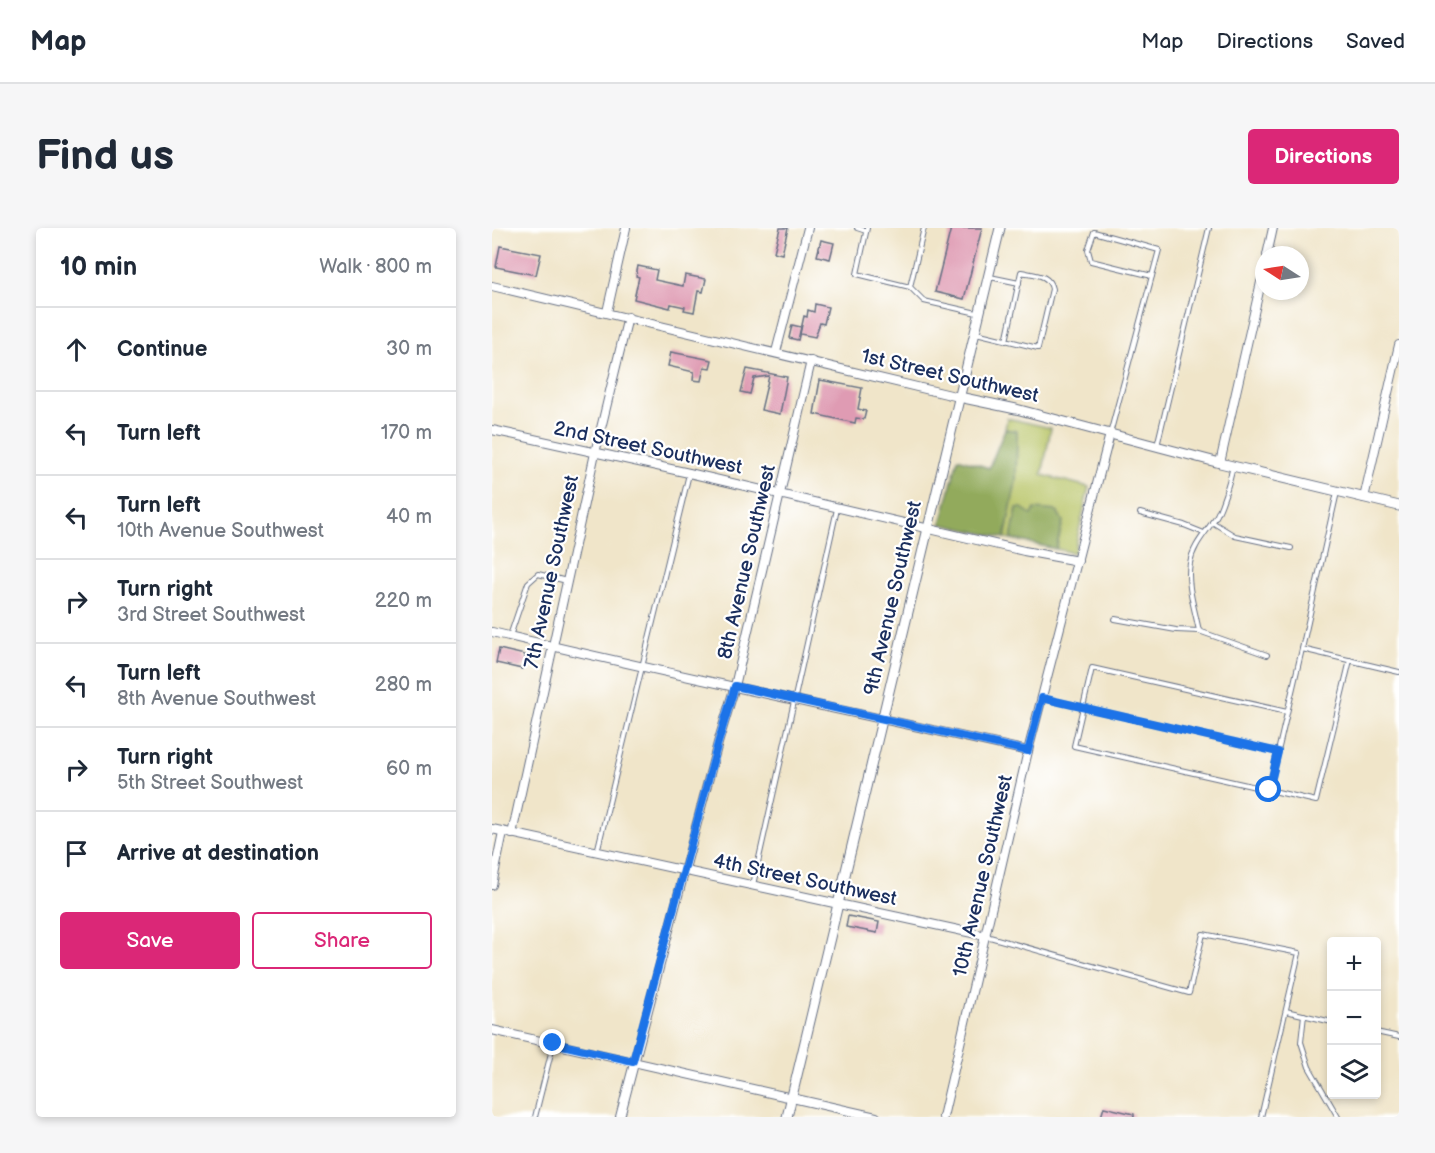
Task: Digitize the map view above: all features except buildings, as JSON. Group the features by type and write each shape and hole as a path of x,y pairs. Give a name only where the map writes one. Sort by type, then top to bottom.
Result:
{"street":[{"path":"607,312 626,228"},
{"path":"776,352 808,228"},
{"name":"9th Avenue Southwest","path":"787,1117 1000,228"},
{"path":"1269,246 1273,228"},
{"name":"1st Street Southwest","path":"492,286 1016,409 1220,463 1399,506"},
{"path":"1220,463 1257,300"},
{"name":"7th Avenue Southwest","path":"512,834 595,453 628,317"},
{"path":"1364,498 1399,345"},
{"name":"8th Avenue Southwest","path":"620,1117 633,1061 735,686 811,361"},
{"name":"2nd Street Southwest","path":"492,430 1078,561"},
{"name":"10th Avenue Southwest","path":"944,1117 1028,751 1110,434"},
{"path":"492,633 1028,751"},
{"path":"492,829 503,832 492,885"},
{"name":"4th Street Southwest","path":"503,832 986,936"},
{"path":"492,1030 876,1117"}],"lane":[{"path":"856,228 867,229 857,274 910,287 924,301 980,314"},
{"path":"910,287 924,228"},
{"path":"1157,446 1209,228"},
{"path":"1110,434 1159,250 1094,232 1088,250 1091,261 1152,276"},
{"path":"975,333 1006,341 1038,348 1052,289 1046,277 1021,272 1006,341"},
{"path":"989,276 1019,283"},
{"path":"1199,632 1189,570 1192,555 1225,496 1233,466"},
{"path":"597,852 689,473"},
{"path":"1269,790 1337,492"},
{"path":"753,886 837,508"},
{"path":"1140,513 1204,533"},
{"path":"1212,522 1235,536 1291,548"},
{"path":"510,637 528,582 538,574 567,581"},
{"path":"1115,619 1199,632 1267,656"},
{"path":"1302,649 1399,672"},
{"path":"1287,712 1092,668 1074,746 1316,801 1350,660"},
{"path":"1042,698 1278,752"},
{"path":"986,936 1189,993 1203,934 1299,953 1262,1117"},
{"path":"1286,1011 1327,1021"},
{"path":"1304,1015 1301,1042 1309,1067 1338,1117"},
{"path":"1381,1033 1399,1037"},
{"path":"536,1117 553,1043"}],"green space":[{"path":"1007,418 1051,428 1042,475 1089,487 1074,553 1056,549 1063,521 1032,516 1017,508 1011,539 1005,538 1016,481 1017,432 1005,429"},
{"path":"1005,429 1017,431 1016,481 1005,538 941,524 958,458 989,468"},
{"path":"1017,508 1022,508 1032,515 1035,509 1057,511 1063,521 1056,549 1011,539"}],"route":[{"path":"553,1043 633,1061 735,686 1028,751 1042,698 1278,752 1269,790"}]}
